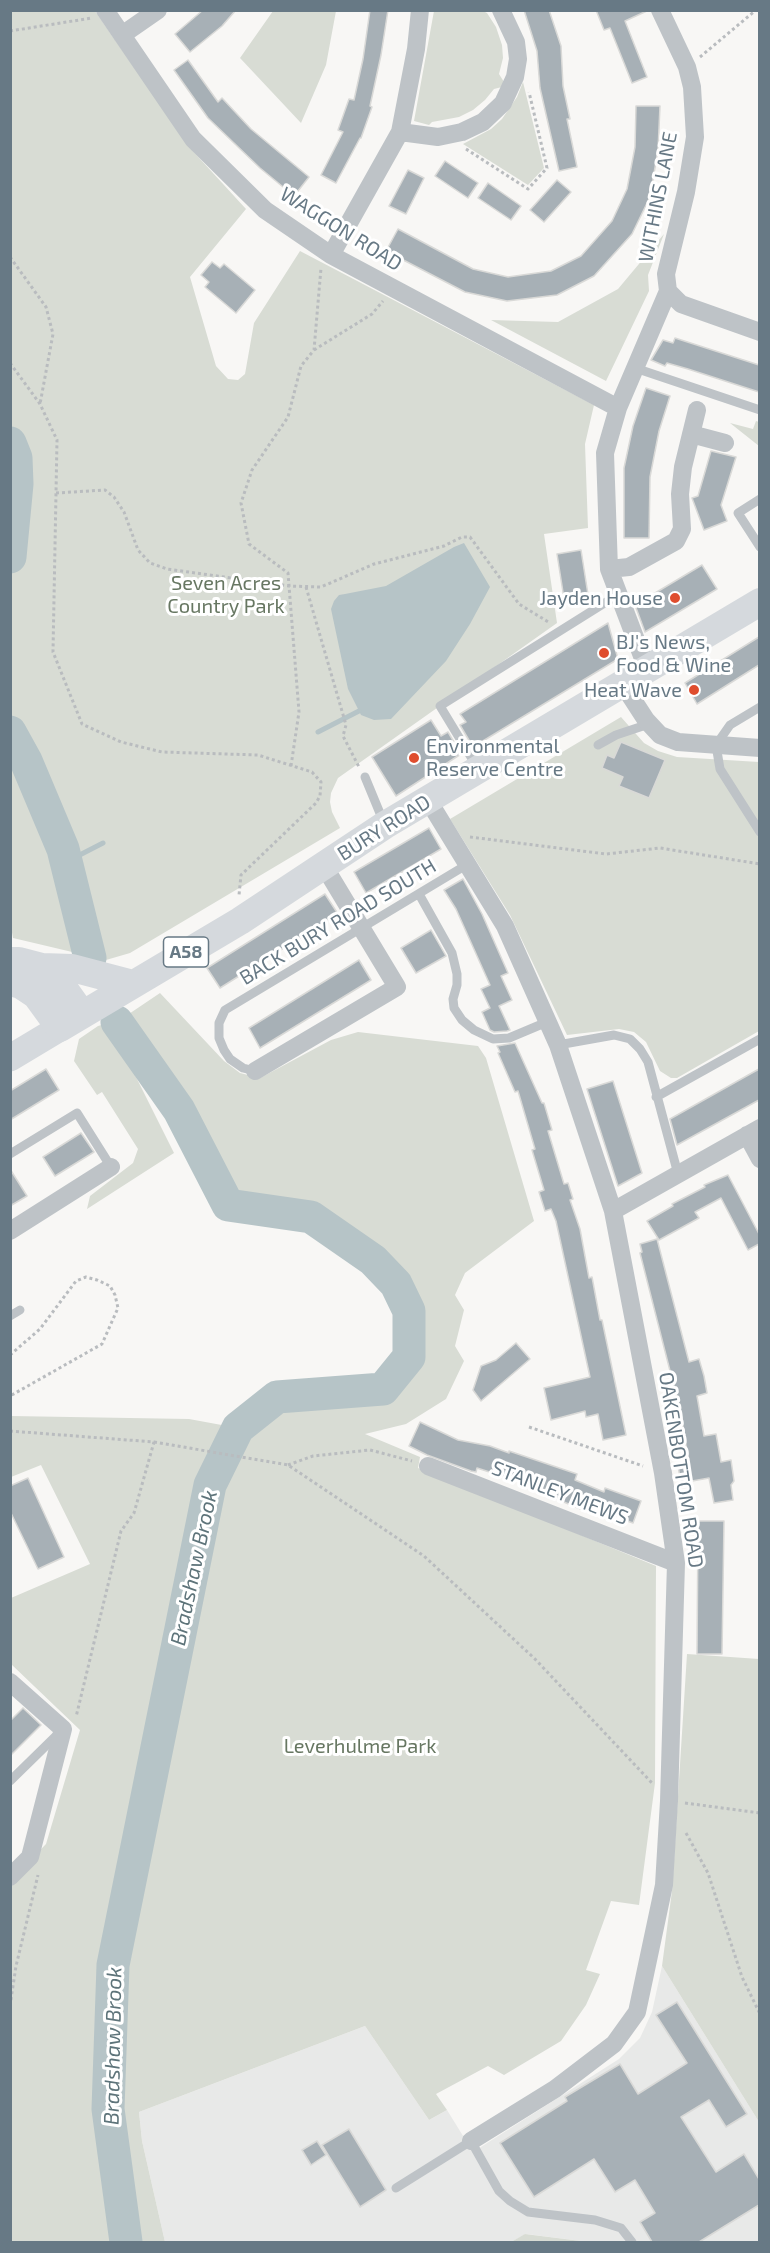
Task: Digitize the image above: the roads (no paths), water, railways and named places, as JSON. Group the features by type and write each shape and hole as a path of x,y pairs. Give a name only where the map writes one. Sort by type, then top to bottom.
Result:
{"highway":[{"name":"BURY ROAD","path":"71,1021 240,921 384,825 759,602"},
{"path":"10,961 42,967 72,968 133,984"},
{"path":"42,967 62,986 71,1021"},
{"path":"10,982 36,995 71,1021"}],"main road":[{"name":"BURY ROAD","path":"10,1058 71,1021"}],"street":[{"path":"122,35 158,10"},
{"path":"327,252 400,132 416,49 420,10"},
{"path":"400,132 438,137 462,132 483,122 503,103 515,77 518,59 516,42 501,10"},
{"name":"WITHINS LANE","path":"660,10 687,67 692,87 695,137 686,192 666,274 668,291"},
{"name":"WAGGON ROAD","path":"107,13 193,139 265,210 327,252 618,408"},
{"path":"647,669 609,569 605,453 618,408 668,291 681,304 759,332"},
{"path":"609,569 629,567 676,541 682,530 680,494 683,467 697,410"},
{"path":"691,434 725,443"},
{"path":"622,684 649,724 660,735 678,742 759,748"},
{"name":"OAKENBOTTOM ROAD","path":"428,800 451,834 505,926 558,1045 613,1210 663,1473 676,1563 669,1800 664,1885 637,2012 614,2044 555,2090 471,2141"},
{"path":"255,1071 397,987 324,866"},
{"path":"613,1210 753,1132 759,1159"},
{"path":"10,1231 111,1167"},
{"name":"STANLEY MEWS","path":"428,1466 676,1563"},
{"path":"10,1877 30,1857 68,1728 12,1686"}],"lane":[{"path":"635,368 759,410"},
{"path":"759,499 738,513 759,547"},
{"path":"478,770 440,706 619,594"},
{"path":"759,707 730,725 716,745 720,769 759,832"},
{"path":"598,745 616,735 649,724"},
{"path":"365,777 384,825"},
{"name":"BACK BURY ROAD SOUTH","path":"255,1071 243,1068 230,1059 224,1050 219,1038 219,1023 225,1010 468,864"},
{"path":"419,894 455,963 457,985 453,999 454,1008 462,1020 474,1030 493,1039 509,1038 548,1022"},
{"path":"558,1045 614,1035 630,1039 640,1049 648,1062 678,1174"},
{"path":"656,1096 759,1039"},
{"path":"10,1154 76,1113 111,1167"},
{"path":"10,1316 20,1310"},
{"path":"10,1781 68,1728"},
{"path":"396,2188 471,2141 499,2191 510,2201 528,2212 595,2220 621,2228 632,2242"}],"waterway":[{"name":"Bradshaw Brook","path":"10,443 16,458 17,484 10,557"},
{"path":"318,732 359,711"},
{"name":"Bradshaw Brook","path":"10,732 26,761 63,849 90,958"},
{"path":"66,862 103,843"},
{"name":"Bradshaw Brook","path":"117,1022 179,1110 228,1205 311,1217 373,1260 396,1284 409,1311 409,1357 383,1389 277,1397 238,1428 210,1485 113,1965 108,2109 126,2242"}],"place":[{"name":"Jayden House","path":"675,598"},
{"name":"BJ's News, Food & Wine","path":"604,653"},
{"name":"Heat Wave","path":"694,690"},
{"name":"Environmental Reserve Centre","path":"414,758"}],"park label":[{"name":"Seven Acres Country Park","path":"226,594"},
{"name":"Leverhulme Park","path":"360,1746"}]}
